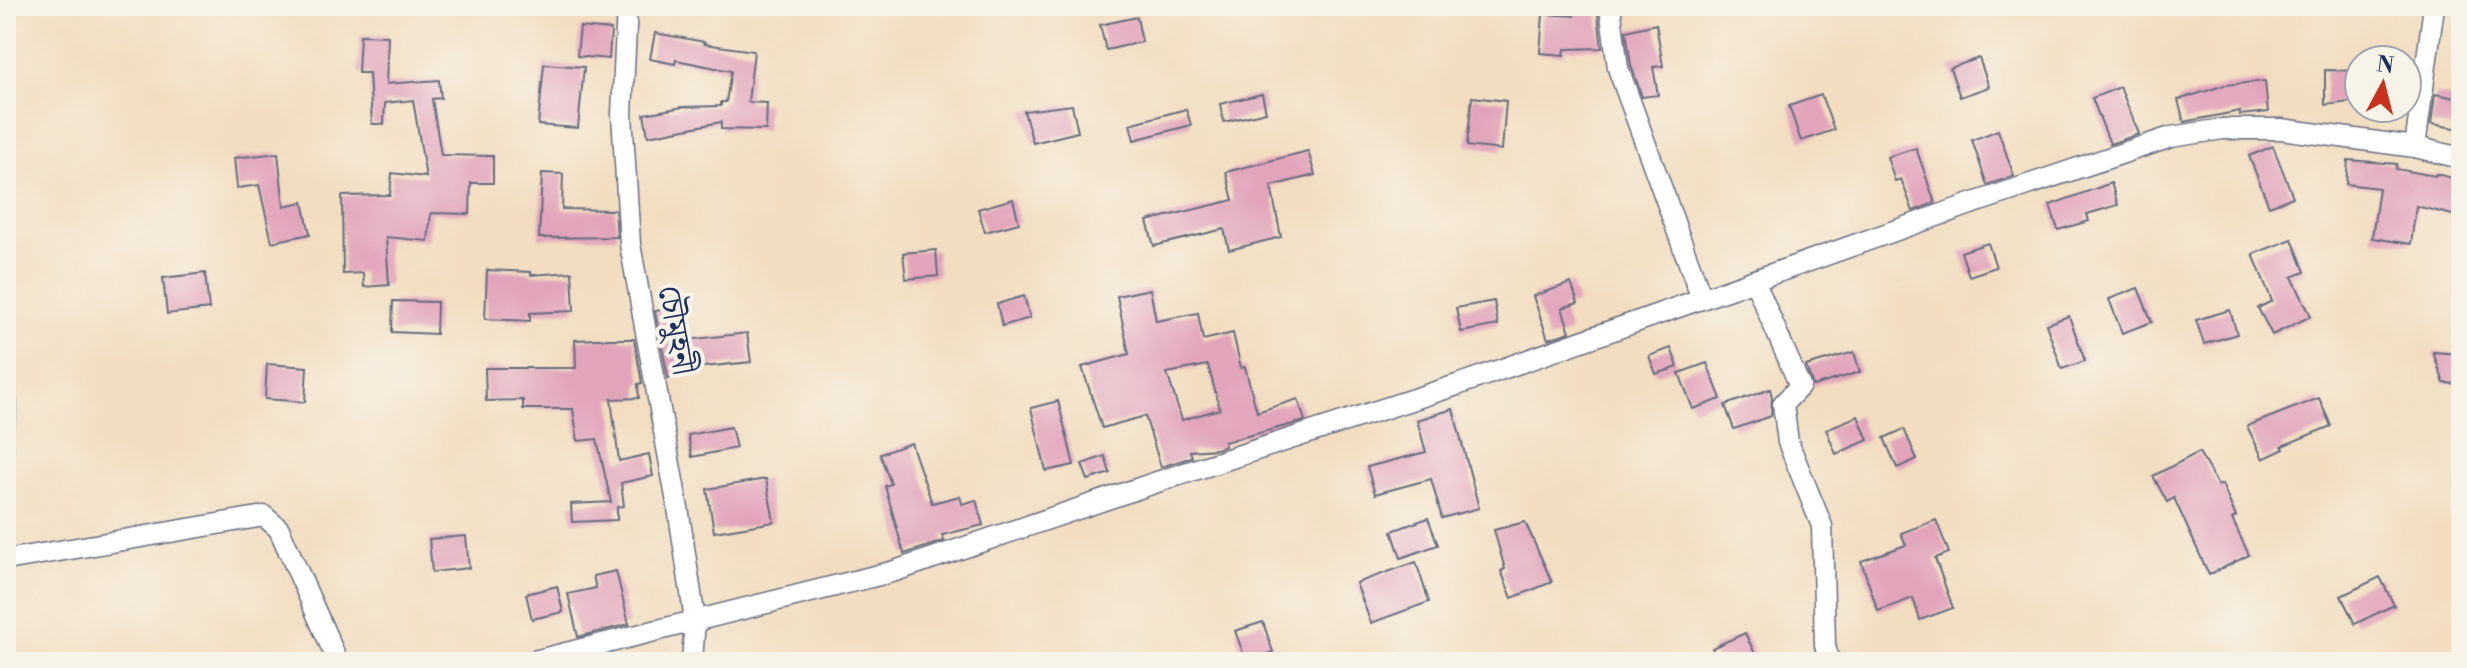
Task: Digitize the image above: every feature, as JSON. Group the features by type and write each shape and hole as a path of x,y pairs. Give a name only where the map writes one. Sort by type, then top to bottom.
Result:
{"street":[{"name":"চৌমুহনী","path":"627,6 622,114 630,244 677,499 695,620 692,662"},
{"path":"1610,6 1618,68 1702,299"},
{"path":"2415,147 2434,6"},
{"path":"530,662 895,571 1457,385 2171,137 2223,129 2281,129 2415,147 2461,158"},
{"path":"1754,280 1800,386 1783,404 1788,442 1822,526 1825,645 1829,662"},
{"path":"6,560 264,516 279,529 338,662"}],"water":[{"path":"6,301 10,309 16,411 11,451 6,453"}],"building":[{"path":"1574,6 1597,6 1602,48 1565,49 1564,55 1540,53 1543,14 1574,16"},
{"path":"1137,17 1142,42 1106,50 1100,25"},
{"path":"1656,24 1663,66 1653,67 1658,95 1642,97 1631,65 1626,31"},
{"path":"580,27 611,30 609,59 577,56"},
{"path":"655,33 754,51 748,102 767,103 766,130 721,129 721,122 648,136 644,114 683,107 721,106 721,102 726,102 731,71 676,60 675,64 650,59"},
{"path":"360,35 388,36 386,84 439,80 441,98 432,99 441,155 493,156 493,183 471,183 470,214 431,213 428,241 386,237 389,285 364,287 363,273 343,274 342,196 390,195 392,173 426,177 413,100 385,103 384,124 372,124 369,73 358,73"},
{"path":"1979,58 1989,87 1960,97 1950,68"},
{"path":"544,64 584,67 578,128 538,125"},
{"path":"2325,70 2343,71 2343,103 2325,105"},
{"path":"2265,81 2268,112 2240,115 2240,111 2184,122 2178,100 2225,85"},
{"path":"2120,87 2139,134 2110,144 2092,98"},
{"path":"1262,94 1266,112 1224,122 1220,104"},
{"path":"2435,94 2461,99 2461,129 2431,124"},
{"path":"1821,95 1834,130 1801,141 1789,106"},
{"path":"1472,97 1506,101 1502,150 1467,146"},
{"path":"1072,105 1078,132 1033,143 1024,111"},
{"path":"1186,109 1191,125 1134,140 1130,124"},
{"path":"1998,130 2014,176 1987,185 1972,140"},
{"path":"2273,146 2293,197 2269,206 2249,156"},
{"path":"1916,148 1935,203 1913,211 1901,179 1895,181 1887,157"},
{"path":"1308,151 1315,175 1271,186 1281,237 1229,250 1224,229 1154,246 1147,221 1233,200 1226,172"},
{"path":"278,153 284,206 303,202 310,234 272,242 259,185 237,188 234,158"},
{"path":"2348,160 2397,164 2396,169 2461,180 2461,217 2416,206 2411,244 2372,238 2379,188 2346,184"},
{"path":"542,173 563,174 562,209 615,210 617,237 539,238"},
{"path":"2111,183 2118,205 2087,214 2089,221 2058,230 2050,205"},
{"path":"1013,199 1019,223 985,232 978,209"},
{"path":"2292,239 2305,272 2292,277 2311,316 2272,335 2258,308 2272,301 2253,254"},
{"path":"1988,243 1996,267 1969,276 1961,252"},
{"path":"936,250 938,276 906,279 903,253"},
{"path":"487,270 531,272 531,275 572,272 574,311 530,313 530,321 485,319"},
{"path":"205,273 209,309 167,314 163,278"},
{"path":"1571,283 1578,303 1562,308 1570,332 1548,339 1533,296"},
{"path":"2138,288 2152,322 2122,333 2109,299"},
{"path":"1150,289 1156,321 1198,313 1203,340 1233,333 1241,368 1245,367 1257,412 1298,399 1305,421 1224,442 1225,446 1216,449 1190,451 1192,457 1161,467 1145,416 1102,428 1082,367 1129,354 1117,296","holes":["1208,365 1220,409 1182,420 1167,373"]},
{"path":"1024,296 1030,318 1002,326 997,304"},
{"path":"393,301 437,302 436,334 392,332"},
{"path":"1494,301 1498,325 1461,332 1456,308"},
{"path":"679,307 687,340 747,333 751,362 694,368 695,373 668,378 655,311"},
{"path":"2230,310 2237,334 2204,344 2196,320"},
{"path":"2069,316 2085,361 2062,369 2046,324"},
{"path":"634,339 642,383 638,384 639,398 611,399 619,461 649,454 653,476 621,483 624,506 617,507 617,520 572,522 571,504 611,502 597,439 578,441 573,409 523,409 523,400 486,401 485,368 576,368 575,340"},
{"path":"1671,348 1678,367 1656,374 1649,356"},
{"path":"1854,352 1860,372 1813,386 1806,366"},
{"path":"2433,352 2461,354 2461,384 2444,383"},
{"path":"1707,363 1721,399 1693,409 1679,373"},
{"path":"267,364 307,367 305,402 265,399"},
{"path":"1770,389 1771,416 1734,429 1725,405"},
{"path":"2319,398 2331,426 2282,446 2284,449 2263,459 2247,426"},
{"path":"1058,401 1074,465 1046,471 1031,408"},
{"path":"1453,409 1479,508 1442,518 1431,479 1375,494 1367,467 1426,452 1417,420"},
{"path":"1858,416 1868,440 1836,454 1826,429"},
{"path":"731,427 736,448 692,457 688,435"},
{"path":"1904,429 1917,459 1897,468 1884,438"},
{"path":"911,443 932,503 960,496 962,504 976,500 983,525 942,535 944,541 904,554 885,486 891,484 880,454"},
{"path":"2199,452 2218,486 2222,484 2236,517 2232,519 2249,555 2209,575 2174,498 2167,502 2153,476"},
{"path":"1105,456 1110,473 1088,480 1082,464"},
{"path":"766,479 774,522 714,532 707,489"},
{"path":"1428,518 1438,545 1401,558 1392,531"},
{"path":"1936,520 1949,553 1935,558 1953,608 1920,620 1913,598 1878,611 1861,561 1906,545 1901,533"},
{"path":"1525,522 1552,582 1512,598 1501,571 1505,569 1494,530"},
{"path":"466,536 469,568 432,572 429,539"},
{"path":"1416,562 1429,602 1371,623 1356,583"},
{"path":"616,571 629,624 578,637 568,594 596,588 593,576"},
{"path":"2380,577 2394,605 2355,624 2341,596"},
{"path":"557,586 563,612 532,619 526,594"},
{"path":"1263,622 1273,652 1246,661 1235,631"},
{"path":"1745,633 1759,662 1718,662 1712,648"}]}
